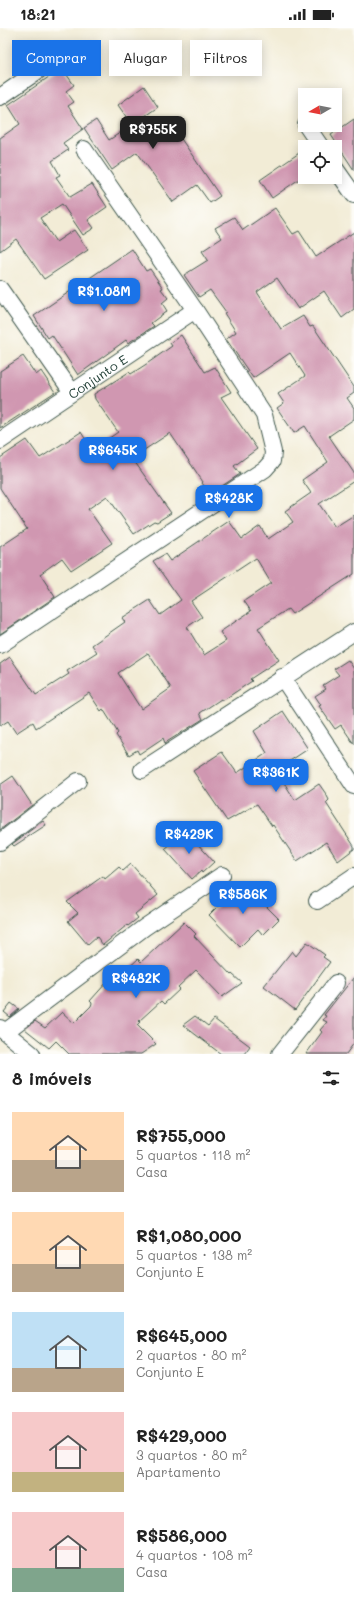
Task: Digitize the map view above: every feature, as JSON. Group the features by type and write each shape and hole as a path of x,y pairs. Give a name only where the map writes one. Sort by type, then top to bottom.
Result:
{"street":[{"path":"0,97 30,76"},
{"path":"0,645 265,469 272,461 274,452 264,415 195,310 84,149"},
{"path":"342,178 354,195"},
{"path":"0,289 72,392"},
{"name":"Conjunto E","path":"0,441 195,310"},
{"path":"142,770 282,677 354,632"},
{"path":"282,677 354,786"},
{"path":"0,842 78,782"},
{"path":"32,1054 2,1030 145,927 222,875"},
{"path":"317,901 354,876"},
{"path":"280,1054 336,983"}],"building":[{"path":"50,76 68,76 74,85 66,91 74,102 68,106 83,129 63,143 68,150 52,161 60,175 56,177 70,197 92,184 107,207 88,220 94,228 83,235 62,204 40,218 56,242 74,230 88,250 44,279 16,239 0,251 0,138 20,124 8,105"},
{"path":"144,86 158,107 142,118 156,139 173,127 220,196 210,203 197,185 173,202 137,152 112,170 84,128 96,120 109,140 132,125 118,105"},
{"path":"354,119 354,170 342,152 342,140 334,140 331,135 335,132 342,132 342,127"},
{"path":"298,154 298,180 272,198 260,180"},
{"path":"275,208 293,234 299,231 316,257 354,232 354,309 342,318 324,291 298,309 277,278 257,292 281,329 303,316 310,327 313,326 354,387 354,393 347,398 354,408 354,419 329,436 354,473 354,481 319,504 335,527 354,515 354,574 292,614 288,609 258,628 279,660 250,679 252,681 222,701 221,699 200,713 203,719 165,743 163,738 139,754 137,750 129,755 116,735 118,733 103,709 101,711 89,693 36,728 33,722 16,733 8,721 0,726 0,664 10,657 36,695 69,674 67,671 97,652 92,645 125,622 122,618 150,600 160,615 181,600 153,561 165,554 170,561 229,521 242,539 260,526 268,539 293,522 285,511 311,493 302,480 328,462 305,426 294,433 277,408 284,403 278,394 305,376 290,353 253,378 226,339 236,332 224,313 226,312 210,290 199,297 184,275 208,260 202,251 222,238 215,228 234,217 243,230","holes":["256,558 271,583 244,601 251,611 220,632 226,641 204,655 187,627 202,617 191,601","148,653 171,688 141,709 118,673"]},
{"path":"132,249 146,271 150,269 163,288 161,289 168,298 162,303 167,311 151,323 154,326 128,343 126,340 78,375 52,335 48,338 34,316"},
{"path":"181,335 205,372 215,367 231,392 221,397 257,449 234,466 240,474 210,494 170,433 132,458 171,513 157,522 154,521 134,534 107,496 88,509 112,543 71,570 62,558 40,574 55,597 0,634 0,547 27,529 0,488 0,458 27,440 40,458 81,432 92,450 118,432 95,399 94,394 129,372 131,374 148,363 172,346 170,343"},
{"path":"23,356 36,375 41,371 55,392 0,428 0,371"},
{"path":"348,660 354,669 354,744 341,725 335,729 319,706 321,705 315,696 326,689 323,685 339,675 334,669"},
{"path":"283,711 308,749 276,770 295,800 319,784 326,794 329,800 326,803 354,846 354,849 338,861 326,842 297,861 257,804 227,821 193,771 222,752 237,773 267,753 254,731"},
{"path":"13,776 32,805 0,830 0,785"},
{"path":"43,821 46,825 14,846 12,844"},
{"path":"186,831 214,862 202,873 201,871 192,879 165,849"},
{"path":"131,864 158,895 135,914 138,918 103,945 97,937 88,945 68,921 78,913 67,902 103,876 105,879 119,867 123,871"},
{"path":"242,882 279,919 263,935 258,929 240,947 209,915"},
{"path":"184,922 196,934 194,936 231,975 232,974 242,983 222,997 196,970 178,987 180,989 164,1004 161,1001 139,1021 140,1022 137,1025 156,1044 141,1054 69,1054 56,1041 49,1048 25,1029 35,1021 45,1028 62,1012 74,1023 91,1006 92,1003 90,1001 107,982 125,966 127,969 138,959 141,962"},
{"path":"307,942 325,955 323,957 330,962 295,1010 264,986 292,951 296,956"},
{"path":"354,977 354,1043 346,1054 306,1054 322,1032 320,1030 327,1022 323,1020 326,1016 324,1015"},
{"path":"11,1003 19,1009 10,1017 4,1012"},
{"path":"195,1016 208,1026 214,1019 250,1046 244,1054 221,1054 183,1025"}]}
